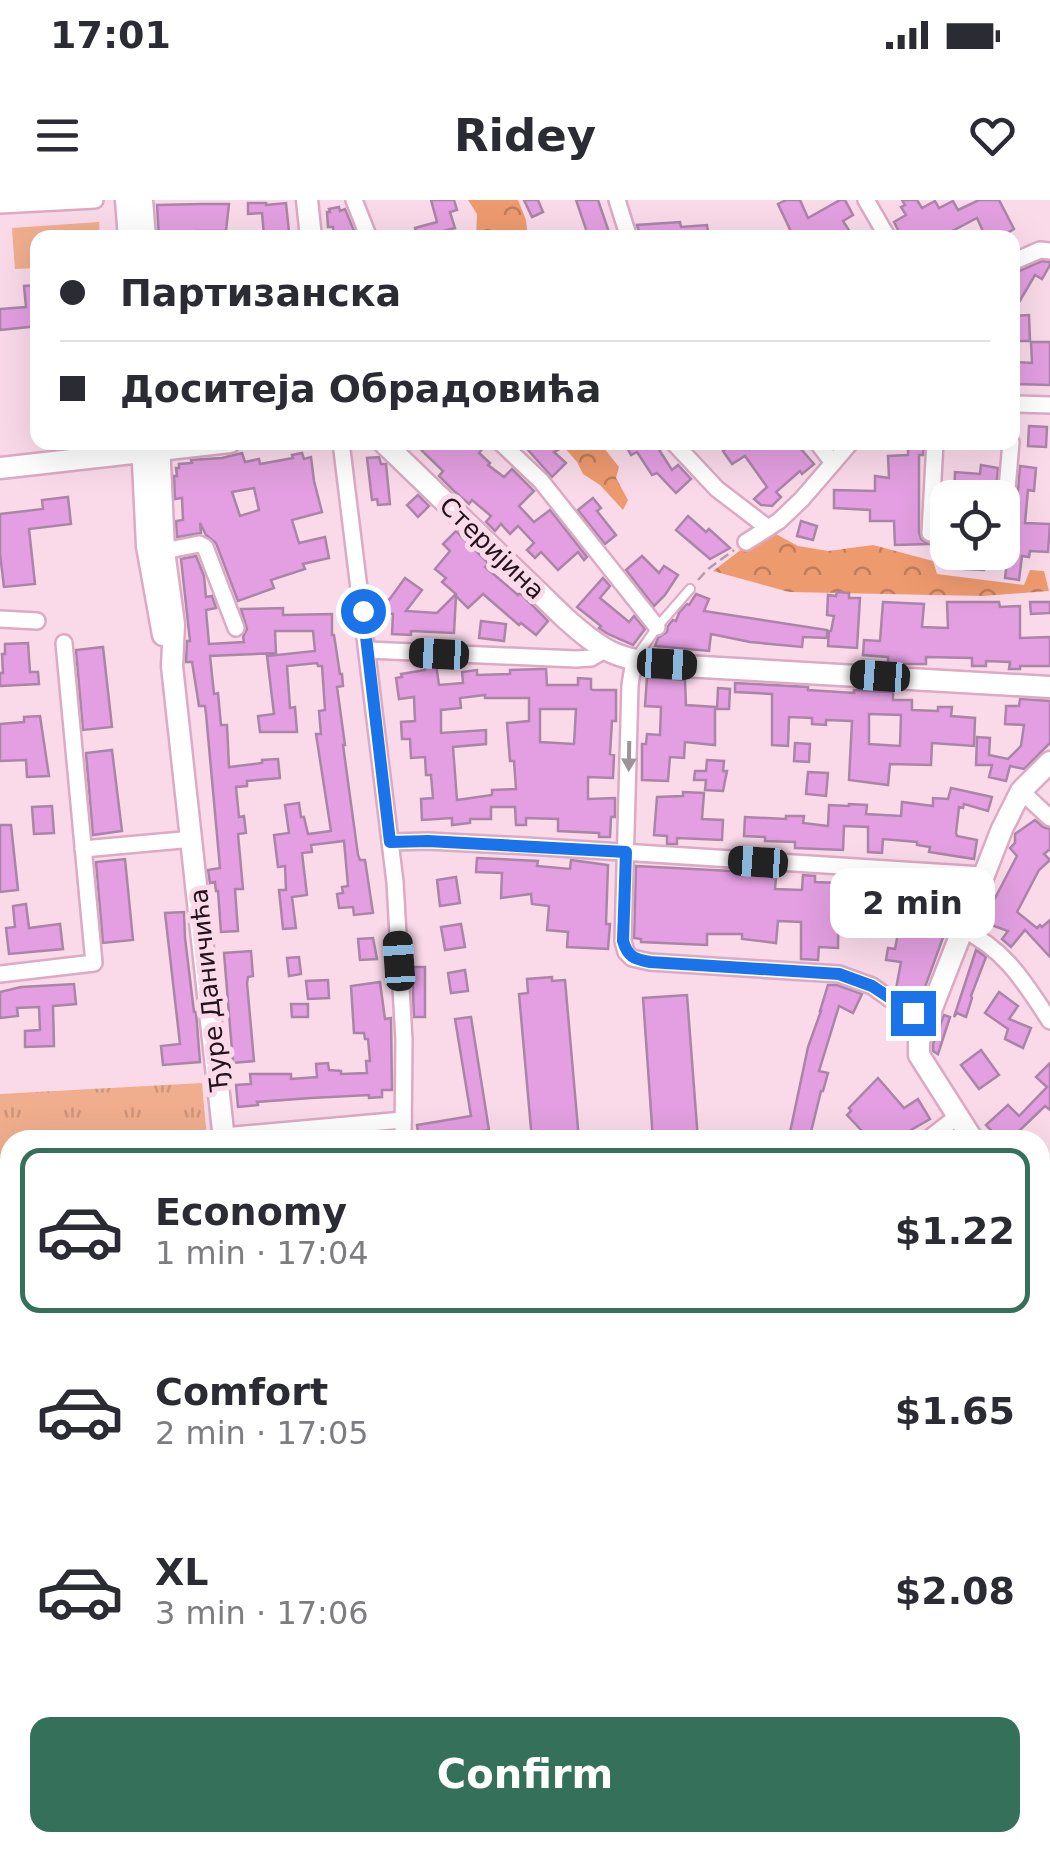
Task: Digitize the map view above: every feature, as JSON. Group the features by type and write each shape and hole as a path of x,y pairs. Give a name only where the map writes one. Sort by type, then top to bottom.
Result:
{"street":[{"path":"0,205 95,200"},
{"path":"126,200 128,230"},
{"path":"142,200 144,230"},
{"path":"307,200 310,230"},
{"path":"354,200 366,230"},
{"path":"617,200 627,230"},
{"path":"866,200 883,230"},
{"path":"1020,259 1040,250 1050,251"},
{"path":"1020,404 1050,405"},
{"path":"0,468 129,450"},
{"name":"Ђуре Даничића","path":"151,450 174,624 172,666"},
{"name":"Ђуре Даничића","path":"151,450 149,562 172,666 223,1130"},
{"path":"342,450 390,842 404,1040 403,1130"},
{"name":"Стеријина","path":"391,450 565,618 605,650 634,661 1050,687"},
{"path":"508,450 541,481 658,627"},
{"path":"680,450 716,489 768,528"},
{"path":"823,450 833,463"},
{"path":"746,542 802,500 844,450"},
{"path":"933,480 935,450"},
{"path":"1008,480 1010,450"},
{"path":"164,551 205,546 236,628"},
{"path":"0,620 37,621"},
{"path":"0,974 94,963 64,643"},
{"path":"368,650 576,660 605,650"},
{"path":"634,661 630,685 623,941 626,952 632,958 650,962 839,974 872,986 925,1024"},
{"path":"967,1130 919,1056 919,1041 982,875 1021,792 1050,762"},
{"path":"1021,792 1050,818"},
{"path":"82,849 193,839"},
{"path":"390,842 626,852 982,875"},
{"path":"962,929 991,945 1012,964 1050,1021"},
{"path":"940,1130 958,1116"},
{"path":"304,1130 403,1120"}],"lane":[{"path":"634,661 690,589"}],"path":[{"path":"690,589 708,569 746,542"}],"green space":[{"path":"468,200 518,200 527,230 476,230 477,214"},
{"path":"99,222 100,230 30,230 30,268 15,269 12,228"},
{"path":"567,450 606,450 619,467 616,478 628,500 623,510 600,485 583,474"},
{"path":"772,532 798,546 828,551 873,545 930,560 930,570 937,574 1024,585 1030,570 1044,571 1049,591 983,596 789,592 713,571"},
{"path":"202,1083 206,1130 0,1130 0,1094"}],"building":[{"path":"431,200 454,200 457,210 450,212 455,228 415,230 437,222"},
{"path":"524,200 538,200 543,212 532,217"},
{"path":"576,200 598,200 608,230 586,230"},
{"path":"800,200 808,218 845,200 853,215 843,221 849,230 790,230 778,204"},
{"path":"902,200 917,200 922,208 935,201 939,208 953,201 958,210 979,200 999,200 1014,229 982,230 977,218 954,230 898,230 894,222 906,215 901,207 905,205"},
{"path":"248,203 286,203 289,230 264,230 262,213 248,214"},
{"path":"229,204 226,230 159,230 157,205"},
{"path":"329,209 345,209 354,230 328,227"},
{"path":"680,222 681,227 707,225 708,230 639,230 637,225"},
{"path":"1042,261 1050,262 1042,279 1035,275 1020,300 1020,271"},
{"path":"24,286 30,286 30,327 0,330 0,309 26,307"},
{"path":"1029,315 1030,341 1020,341 1020,316"},
{"path":"1031,342 1050,342 1050,385 1020,384 1020,362 1032,363"},
{"path":"1029,426 1047,427 1046,447 1028,446"},
{"path":"421,450 481,450 479,453 488,465 504,477 512,469 534,491 519,506 534,522 550,510 587,557 584,560 578,552 558,570 541,552 535,558 527,550 534,543 518,526 510,534 501,524 495,531 486,522 491,516 453,490 439,476 443,471"},
{"path":"528,450 558,450 554,452 566,463 552,477"},
{"path":"628,450 659,450 672,470 678,465 691,479 676,493 657,473 652,475 637,452 631,455"},
{"path":"802,450 814,464 776,492 781,497 772,506 761,505 754,499 767,487 745,456 732,464 723,451"},
{"path":"908,450 923,450 923,455 919,455 919,532 928,544 895,545 894,521 870,521 870,510 834,508 834,490 875,491 875,476 889,478 888,456 908,455"},
{"path":"242,453 245,462 259,459 260,464 302,453 304,459 311,457 322,512 292,520 299,543 325,537 329,558 303,564 305,569 271,580 274,588 238,601 216,543 200,523 201,533 177,537 176,521 183,520 182,498 175,499 176,468 192,463 191,460","holes":["254,488 259,510 240,516 232,492"]},
{"path":"379,457 381,464 386,464 390,504 378,505 377,499 372,500 367,458"},
{"path":"981,465 998,468 997,480 955,480 955,472 980,474"},
{"path":"1020,466 1036,468 1034,491 1028,490 1025,523 1050,524 1048,552 1030,551 1029,557 1022,556 1019,580 1005,578 1006,570 1020,570"},
{"path":"418,495 429,506 418,517 407,505"},
{"path":"68,497 71,524 29,529 35,584 4,587 0,514 43,509 42,500"},
{"path":"593,498 601,508 597,511 616,535 605,544 578,510"},
{"path":"688,516 730,548 710,559 676,530"},
{"path":"801,521 817,526 813,540 797,536"},
{"path":"456,531 489,564 485,567 520,593 548,621 536,635 483,594 468,608 456,596 454,633 392,634 393,614 380,613 381,599 389,600 405,578 422,590 406,611 437,613 456,594 442,582 446,578 435,569 450,551 443,544"},
{"path":"196,556 204,576 206,597 212,596 216,608 206,610 209,644 244,642 247,629 241,609 283,608 283,615 332,614 332,635 342,674 343,686 337,687 358,855 365,860 373,913 354,915 353,907 339,908 337,894 348,886 344,841 311,845 312,852 302,853 307,895 292,897 296,928 283,929 279,890 286,890 285,866 278,867 274,835 289,833 285,805 299,803 308,834 331,831 316,734 321,734 319,711 325,710 322,666 287,666 290,708 295,707 297,732 260,732 258,716 274,714 267,656 315,651 313,631 275,631 276,653 210,656 221,725 227,725 229,767 278,759 280,778 247,781 247,786 236,787 239,817 244,816 246,833 238,834 243,889 235,889 238,931 221,932 218,891 215,882 210,883 208,870 220,868 205,706 199,706 192,662 186,662 190,641 181,559"},
{"path":"642,556 659,573 664,566 678,575 654,606 626,570"},
{"path":"603,578 610,586 600,598 629,622 634,616 645,629 633,645 599,628 577,607"},
{"path":"837,592 860,598 857,648 828,646 834,616 827,615 828,595 836,596"},
{"path":"696,594 709,599 704,611 827,630 827,638 803,637 802,647 711,634 709,651 655,646"},
{"path":"883,602 924,604 922,627 948,628 947,602 1020,606 1020,638 1050,637 1050,666 1009,669 1010,662 986,661 986,666 972,666 972,658 926,657 926,664 888,664 888,657 863,655 864,640 880,641"},
{"path":"1030,602 1050,602 1050,613 1031,614"},
{"path":"481,621 506,624 504,641 479,638"},
{"path":"28,643 30,672 38,672 39,684 0,686 5,644"},
{"path":"103,647 112,727 83,730 76,650"},
{"path":"425,664 436,664 439,685 463,683 462,672 510,674 510,670 546,669 547,685 578,685 578,678 591,679 593,690 616,690 610,754 614,755 613,778 588,777 588,799 615,798 610,837 558,831 558,819 526,818 526,825 516,825 515,807 491,807 491,819 470,819 470,823 452,825 452,818 422,820 421,799 433,798 431,775 426,775 425,757 411,758 410,739 402,739 401,722 415,721 414,697 399,699 396,678 425,670","holes":["460,698 529,698 529,721 507,723 516,789 492,790 492,795 457,800 453,747 486,744 486,730 441,733 441,710 461,708","540,709 576,709 574,744 540,742"]},
{"path":"647,677 685,680 686,705 715,707 715,745 685,742 684,758 670,757 668,781 642,780 642,744 646,744 647,734 660,735 661,707 645,706"},
{"path":"735,683 854,693 893,692 893,700 912,700 912,710 952,707 951,716 975,718 974,746 932,743 931,765 890,764 888,785 849,780 852,721 826,720 826,725 812,724 812,718 789,717 788,746 772,745 772,694 735,692","holes":["869,714 901,715 900,746 869,744"]},
{"path":"718,688 730,689 729,709 717,709"},
{"path":"1020,699 1050,701 1050,743 1024,769 1010,766 1006,781 989,777 992,765 976,765 977,737 990,738 989,755 1008,759 1021,746 1024,725 1005,724 1006,706 1019,706"},
{"path":"40,716 49,776 27,777 26,760 0,761 0,724"},
{"path":"795,743 810,744 809,762 794,761"},
{"path":"112,750 122,831 93,835 86,753"},
{"path":"707,760 724,761 723,771 727,771 723,791 705,790 706,780 694,780 695,771 706,771"},
{"path":"808,772 828,773 826,796 806,794"},
{"path":"951,788 992,797 988,811 964,804 959,807 956,833 977,840 974,859 929,852 930,847 917,842 883,839 882,853 868,852 868,827 844,826 843,850 795,848 795,842 744,836 745,817 804,816 803,823 828,826 829,805 849,804 867,805 866,814 901,816 902,802 933,806 933,798 948,799"},
{"path":"683,792 704,793 702,819 723,820 722,840 677,838 677,844 667,844 667,836 654,835 657,797 683,796"},
{"path":"52,806 54,833 34,834 32,807"},
{"path":"1035,820 1050,829 1050,849 1044,854 1050,860 1039,870 1017,912 1037,928 1050,920 1050,957 1025,930 1011,947 1002,939 1008,931 983,922 1017,856 1010,848 1015,843 1015,834"},
{"path":"0,825 11,825 18,890 0,892"},
{"path":"477,858 538,861 537,866 570,869 571,860 608,865 608,949 567,947 568,932 547,930 549,906 532,904 531,894 501,898 502,873 476,872"},
{"path":"125,859 133,940 103,943 96,862"},
{"path":"636,866 771,873 776,878 775,889 802,890 803,875 815,876 815,882 839,883 838,948 819,947 818,960 801,959 801,922 778,921 776,943 742,939 742,934 707,934 707,945 641,942 634,938"},
{"path":"456,877 460,903 440,906 437,880"},
{"path":"885,880 899,881 901,910 928,919 931,907 953,910 921,998 896,989 901,962 886,960 888,948 895,949 899,928 884,924 887,913 863,914 862,901 871,901 871,890 885,890"},
{"path":"26,904 29,928 60,924 63,949 9,954 6,928 15,927 13,906"},
{"path":"184,912 200,1062 163,1065 161,1046 180,1044 165,913"},
{"path":"461,924 465,947 445,950 441,927"},
{"path":"373,938 377,959 360,960 358,939"},
{"path":"976,950 986,957 966,1017 957,1013 954,1017"},
{"path":"251,951 253,976 248,977 247,983 254,1061 233,1063 224,953"},
{"path":"299,957 301,974 289,976 287,958"},
{"path":"412,967 425,967 425,1017 414,1017"},
{"path":"465,970 468,991 451,993 448,973"},
{"path":"527,979 565,980 578,1130 531,1130 519,994 528,993"},
{"path":"328,980 329,998 308,999 306,981"},
{"path":"380,982 385,1019 391,1018 392,1090 382,1090 382,1097 311,1098 238,1107 236,1085 251,1084 250,1074 291,1074 291,1079 317,1077 316,1064 328,1063 329,1070 341,1074 367,1073 368,1039 364,1033 354,1033 351,986"},
{"path":"74,984 76,1004 53,1006 54,1046 25,1047 25,1031 40,1030 39,1007 17,1008 18,1016 0,1018 0,992"},
{"path":"828,985 862,994 853,1013 839,1006 819,1071 828,1073 811,1130 790,1130 808,1047"},
{"path":"999,992 1018,1006 1009,1019 1031,1028 1023,1048 1005,1039 1008,1029 985,1013"},
{"path":"687,995 697,1130 652,1130 643,998"},
{"path":"291,1004 308,1004 308,1017 292,1017"},
{"path":"944,1015 950,1017 938,1054 933,1051 933,1044"},
{"path":"471,1017 489,1130 418,1130 417,1125 471,1116 455,1019"},
{"path":"981,1050 999,1075 979,1089 961,1065"},
{"path":"1050,1063 1050,1110 1045,1106 1020,1130 991,1130 986,1125 1008,1105 1019,1116 1047,1087 1036,1077"},
{"path":"878,1078 904,1108 918,1099 930,1119 911,1130 861,1130 847,1115"}],"route":[{"path":"363,611 390,842 626,852 622,924 626,952 632,958 839,974 872,986 913,1013"}]}
